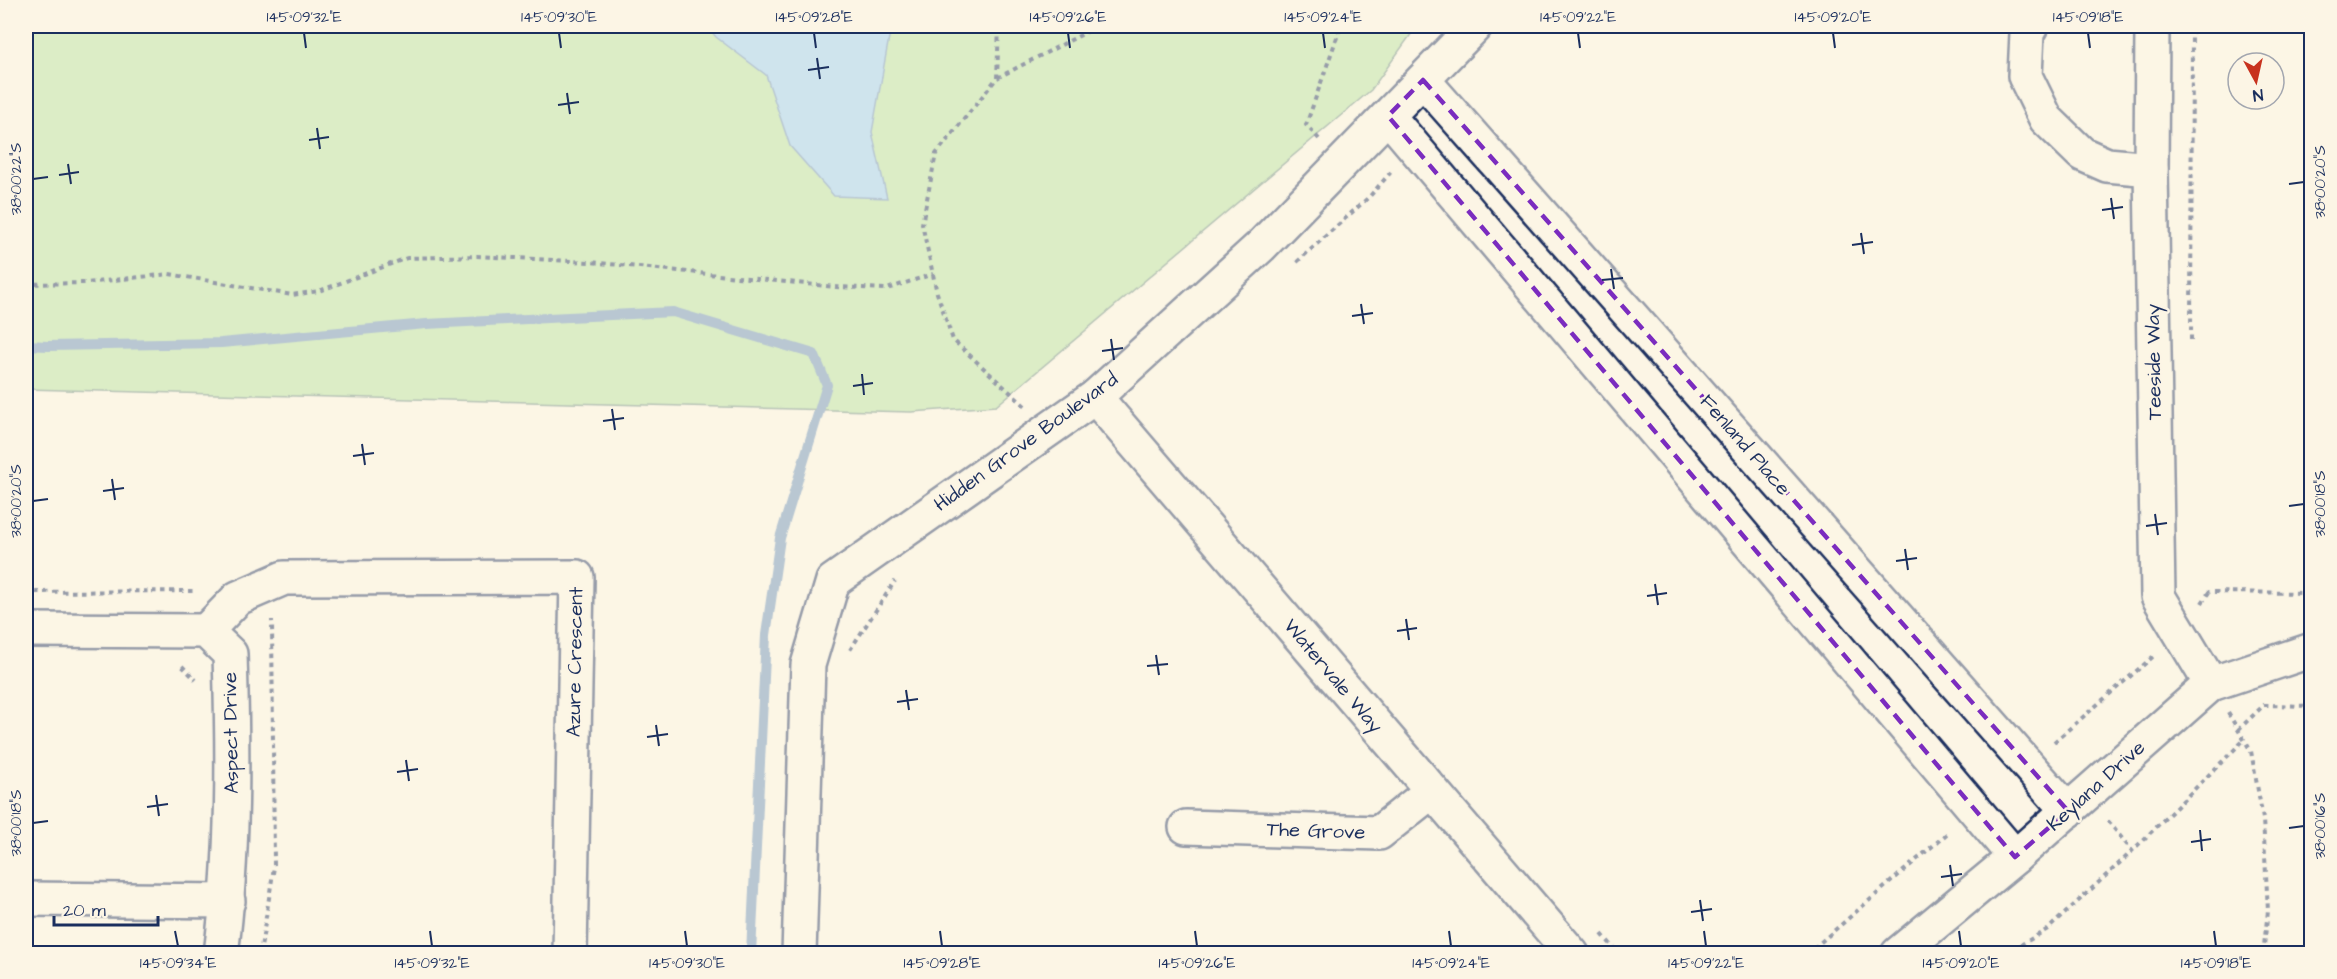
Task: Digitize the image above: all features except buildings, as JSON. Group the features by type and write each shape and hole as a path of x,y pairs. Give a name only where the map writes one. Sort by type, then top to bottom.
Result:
{"street":[{"name":"Hidden Grove Boulevard","path":"799,954 808,665 833,581 1095,397 1261,246 1476,26"},
{"path":"2031,26 2027,33 2025,76 2046,119 2082,154 2107,165 2151,169"},
{"name":"Teeside Way","path":"2152,26 2151,169 2158,596 2211,684"},
{"name":"Fenland Place","path":"1423,80 2068,811"},
{"path":"1388,116 2015,857"},
{"name":"Watervale Way","path":"1095,397 1572,954"},
{"name":"Azure Crescent","path":"206,631 238,598 284,579 577,577 570,954"},
{"path":"26,630 206,631"},
{"name":"Aspect Drive","path":"206,631 230,654 233,772 228,901 221,954"},
{"name":"Keylana Drive","path":"1898,954 2015,857 2211,684 2312,650"},
{"name":"The Grove","path":"1186,827 1379,833 1432,791"},
{"path":"26,899 228,901"}],"path":[{"path":"997,78 999,26"},
{"path":"1051,428 1004,389 953,340 937,293 922,224 936,154 997,78 1098,26"},
{"path":"1341,26 1306,125 1344,162"},
{"path":"2191,344 2192,26"},
{"path":"26,284 86,283 169,274 292,295 319,291 407,258 477,256 590,262 836,287 887,289 933,274"},
{"path":"2181,633 2209,592 2312,593"},
{"path":"171,666 183,666 198,683"},
{"path":"2211,684 2251,751 2263,819 2268,910 2263,954"},
{"path":"2238,730 2264,705 2312,706"},
{"path":"2005,954 2048,929 2126,858 2244,740"}],"highlighted area":[{"path":"1423,80 2068,811 2015,857 1388,116"}],"green space":[{"path":"26,26 1417,26 1371,90 996,406 911,412 26,389"}],"water":[{"path":"707,26 890,26 872,132 887,198 834,196 790,146 766,75 716,37"}],"waterway":[{"path":"26,345 221,343 426,324 673,312 814,354 827,385 780,538 766,635 751,954"}]}
